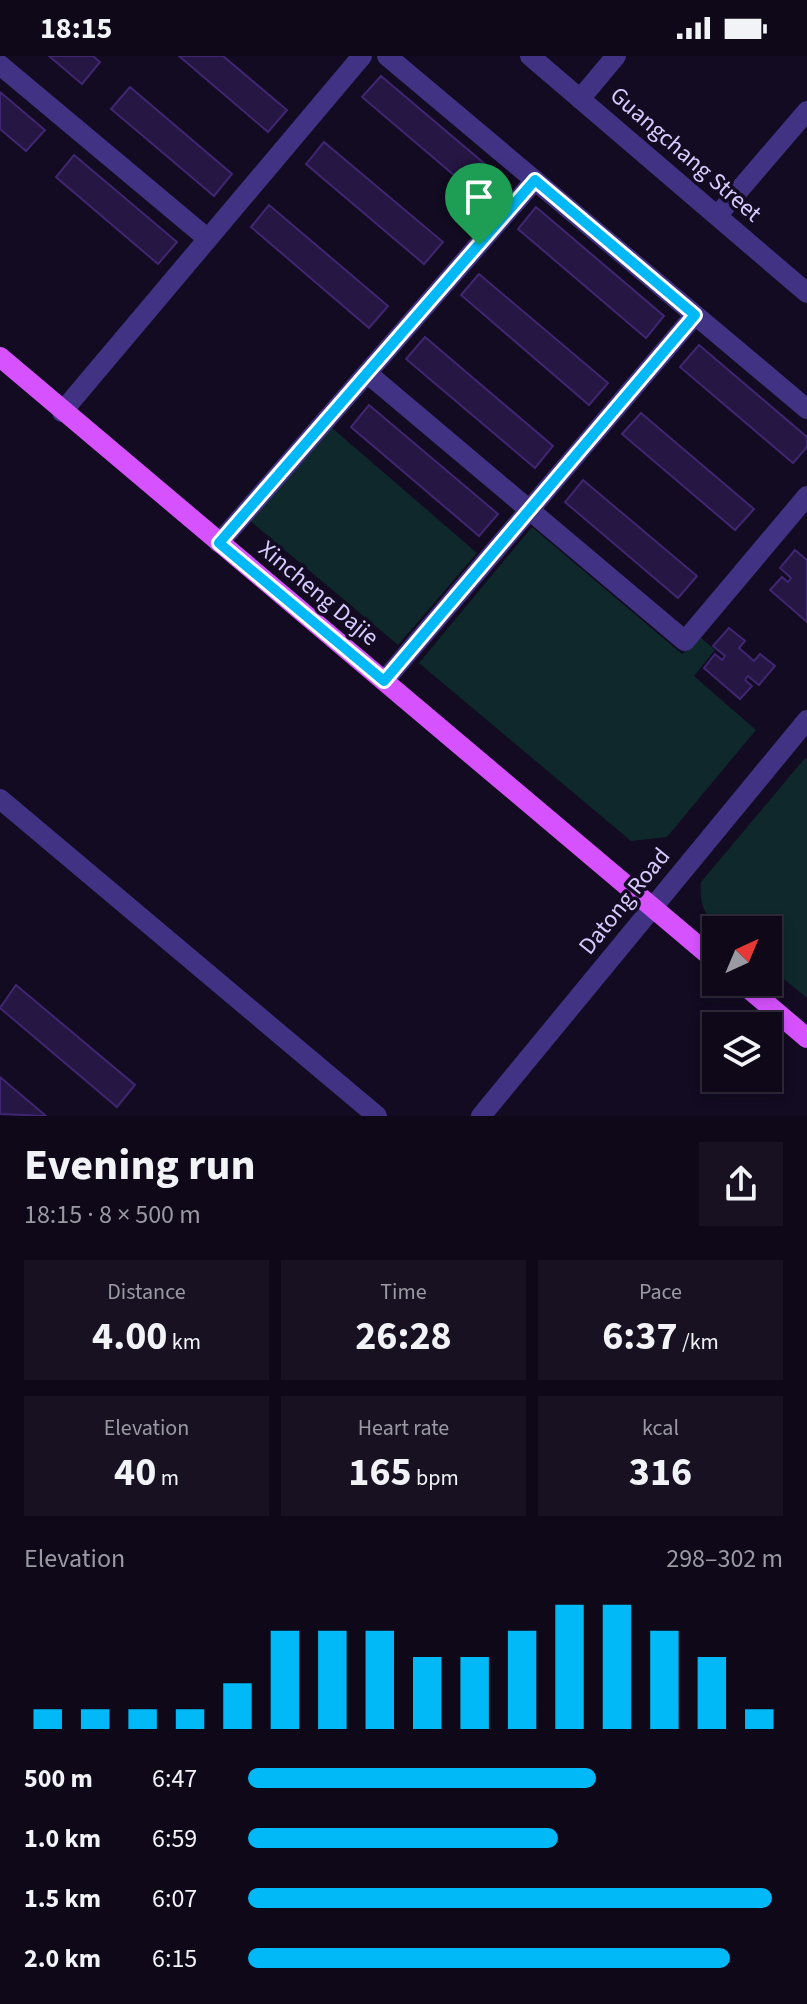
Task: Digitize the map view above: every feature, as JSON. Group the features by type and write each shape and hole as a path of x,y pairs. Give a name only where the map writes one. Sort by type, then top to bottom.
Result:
{"main road":[{"name":"Xincheng Dajie","path":"0,357 702,949"},
{"path":"758,996 807,1038"}],"street":[{"path":"62,412 362,56"},
{"path":"387,56 807,409"},
{"name":"Guangchang Street","path":"530,56 807,293"},
{"path":"580,99 616,56"},
{"path":"0,65 208,239"},
{"path":"717,216 807,111"},
{"path":"219,543 535,180"},
{"path":"384,681 695,315"},
{"path":"367,373 685,641 807,496"},
{"name":"Datong Road","path":"481,1116 653,907 800,744 807,720"},
{"path":"0,799 377,1116"}],"green space":[{"path":"331,427 477,553 398,645 250,521"},
{"path":"532,527 682,654 699,636 715,650 694,676 756,730 667,837 631,841 419,663"},
{"path":"805,758 807,998 782,977 782,916 709,916 701,898 701,882"}],"building":[{"path":"49,56 93,56 100,62 82,84"},
{"path":"179,56 223,56 287,110 268,132"},
{"path":"381,76 499,176 481,198 362,97"},
{"path":"130,87 232,174 214,196 111,109"},
{"path":"0,92 45,130 26,151 0,129"},
{"path":"324,142 443,242 424,264 306,164"},
{"path":"74,155 177,242 158,264 56,177"},
{"path":"269,205 388,306 369,328 251,227"},
{"path":"536,207 664,316 646,338 518,229"},
{"path":"479,274 608,383 589,405 461,295"},
{"path":"425,337 553,446 535,468 406,359"},
{"path":"699,345 807,437 807,447 793,463 680,367"},
{"path":"369,405 498,514 479,536 351,427"},
{"path":"641,413 754,509 735,530 622,434"},
{"path":"583,480 697,576 678,598 565,502"},
{"path":"795,550 807,560 807,622 770,590 782,577 788,582 791,578 780,568"},
{"path":"729,628 745,641 739,648 754,661 760,654 775,666 759,685 748,676 745,680 752,686 740,699 704,668 715,654 722,660 725,656 713,646"},
{"path":"16,985 135,1085 117,1107 0,1008"},
{"path":"0,1077 46,1116 0,1114"}],"route":[{"path":"535,180 695,315 384,681 219,543 479,245 535,180"}]}
